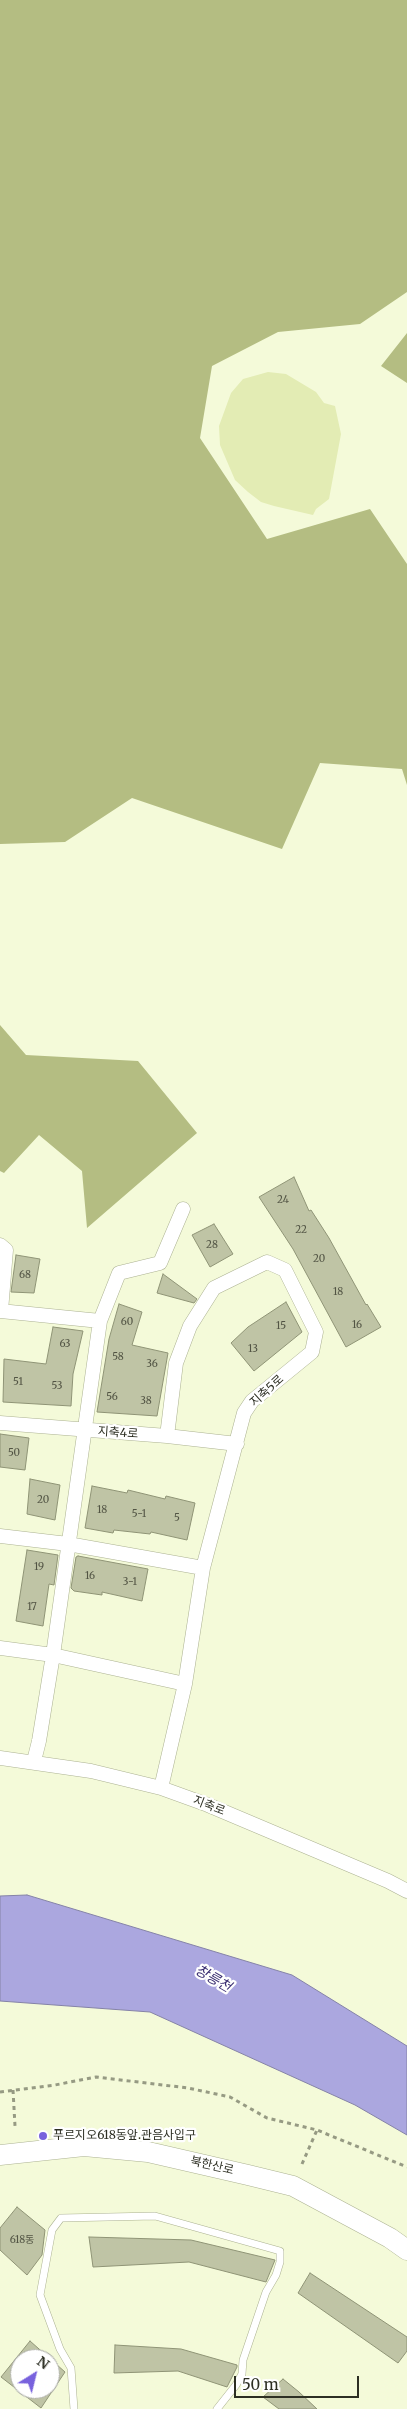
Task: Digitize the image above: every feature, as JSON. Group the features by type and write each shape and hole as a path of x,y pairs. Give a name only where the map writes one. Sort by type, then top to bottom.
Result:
{"main road":[{"name":"북한산로","path":"0,2155 84,2146 148,2152 248,2174 293,2186 390,2238 407,2250"}],"street":[{"path":"34,1761 53,1655 100,1321 119,1273 160,1263 183,1209"},
{"path":"0,1245 6,1250 0,1311 100,1321"},
{"name":"지축5로","path":"161,1788 185,1684 203,1568 244,1413 252,1401 312,1352 316,1332 285,1270 267,1262 214,1288 190,1326 176,1363 167,1436"},
{"name":"지축4로","path":"0,1423 167,1436 237,1444"},
{"path":"0,1536 68,1544 203,1568"},
{"path":"0,1648 53,1655 185,1684"},
{"name":"지축로","path":"0,1758 34,1761 90,1771 161,1788 217,1808 388,1881 407,1891"}],"lane":[{"path":"74,2409 71,2368 60,2349 40,2295 50,2250 52,2230 61,2218 155,2216 280,2251 280,2262 276,2275 266,2292 243,2360 242,2374 236,2385 217,2409"}],"path":[{"path":"0,2092 55,2086 96,2077 188,2088 230,2097 267,2118 316,2130 407,2167"},
{"path":"13,2090 15,2126"},
{"path":"302,2164 316,2130"}],"green space":[{"path":"0,0 407,0 407,292 360,324 278,332 212,366 200,438 267,539 370,509 407,564 407,785 402,769 320,763 282,849 132,798 65,842 0,844"},
{"path":"407,333 407,383 381,366"},
{"path":"268,372 286,374 316,392 324,403 335,406 341,434 329,499 316,509 313,515 261,502 235,480 220,445 219,426 231,393 243,379"},
{"path":"0,1025 26,1055 138,1061 197,1133 87,1228 82,1171 39,1135 4,1173 0,1171"}],"water":[{"name":"창릉천","path":"27,1895 292,1975 407,2046 407,2135 355,2105 150,2012 0,2001 0,1896"}],"building":[{"path":"294,1177 309,1211 311,1210 329,1238 366,1305 381,1327 346,1347 293,1249 259,1197"},
{"path":"214,1224 233,1254 210,1267 192,1235"},
{"path":"16,1255 40,1259 34,1293 11,1292"},
{"path":"163,1274 197,1299 194,1303 157,1293"},
{"path":"286,1302 302,1332 254,1371 231,1343 248,1327"},
{"path":"119,1304 142,1312 132,1345 168,1353 157,1416 97,1412 109,1339"},
{"path":"53,1327 83,1331 73,1374 71,1406 3,1402 4,1359 46,1364"},
{"path":"0,1434 29,1438 25,1470 0,1467"},
{"path":"30,1479 60,1485 55,1520 27,1514"},
{"path":"92,1486 127,1493 128,1490 165,1499 166,1496 195,1503 187,1540 151,1532 150,1534 114,1530 113,1533 85,1528"},
{"path":"27,1550 58,1555 54,1585 49,1584 43,1626 16,1621"},
{"path":"76,1557 148,1569 142,1601 102,1592 102,1595 74,1591 71,1588"},
{"path":"17,2207 45,2230 42,2255 27,2275 0,2250 0,2228"},
{"path":"89,2237 191,2240 275,2260 266,2282 189,2262 93,2267"},
{"path":"310,2273 407,2337 407,2351 398,2363 298,2293"},
{"path":"30,2341 39,2349 24,2349"},
{"path":"115,2345 181,2349 237,2365 237,2367 227,2387 178,2371 114,2373"},
{"path":"10,2366 10,2384 1,2377"},
{"path":"60,2368 65,2372 60,2380"},
{"path":"283,2379 317,2409 279,2409 263,2397"},
{"path":"29,2399 47,2399 41,2408"}],"place":[{"name":"푸르지오618동앞.관음사입구","path":"43,2136"}]}
